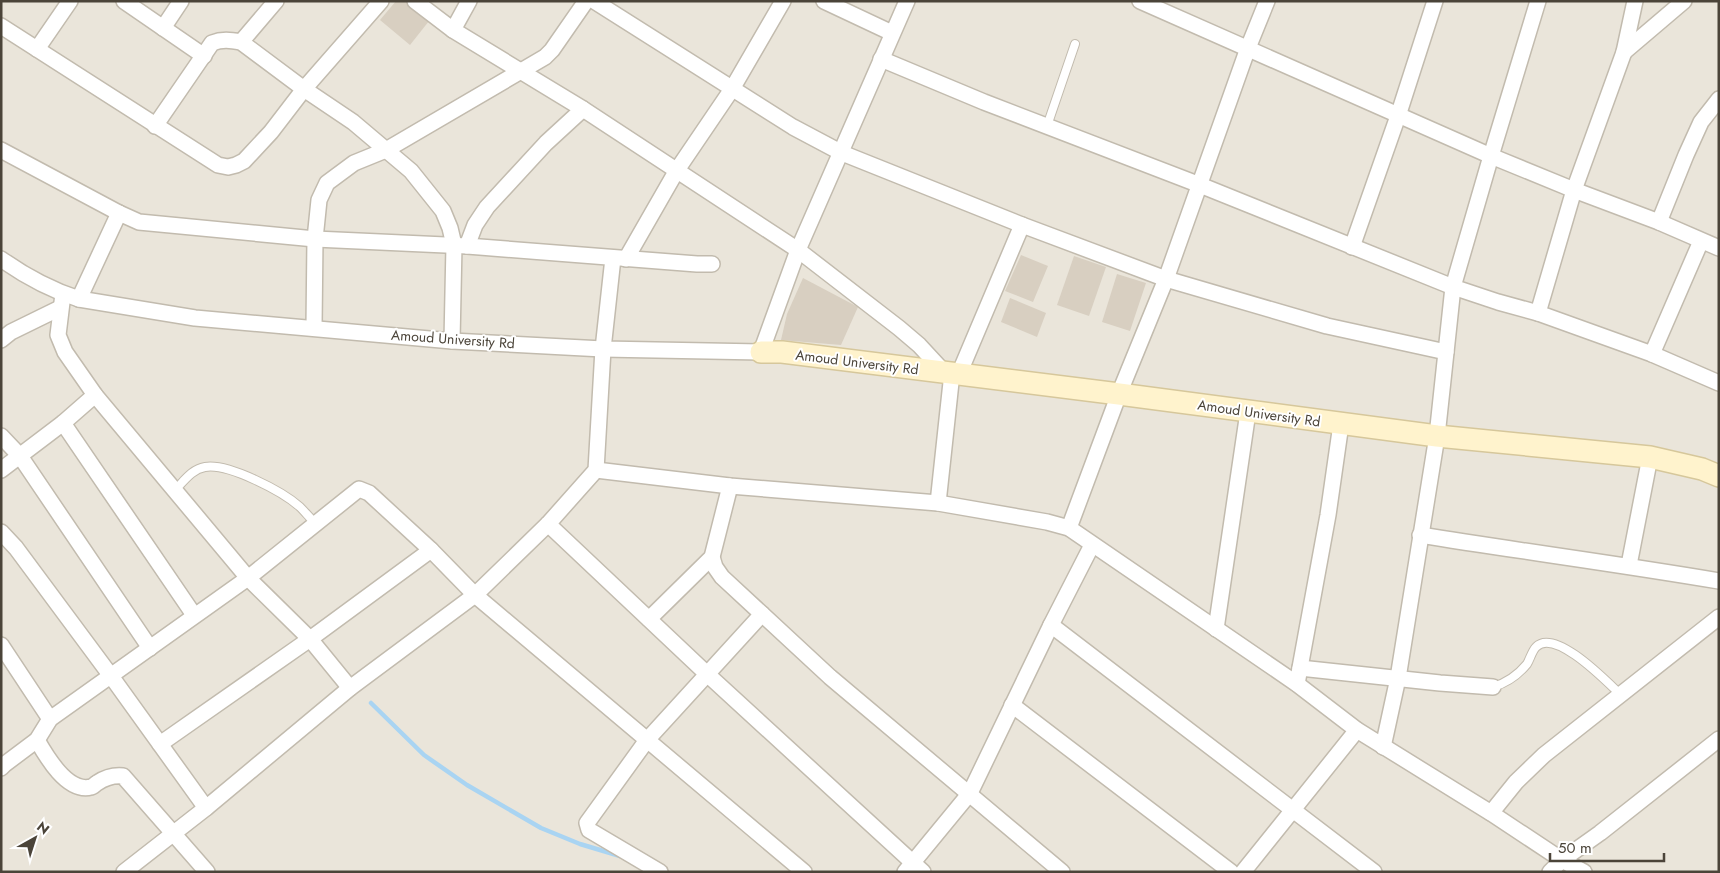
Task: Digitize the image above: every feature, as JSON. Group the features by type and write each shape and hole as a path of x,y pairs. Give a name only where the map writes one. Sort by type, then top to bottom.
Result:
{"street":[{"path":"37,50 70,1"},
{"path":"124,1 204,56"},
{"path":"163,28 181,1"},
{"path":"241,42 276,1"},
{"path":"1,26 155,126 218,165 228,167 244,161 271,132 304,89 381,1"},
{"path":"415,1 453,30 583,109 798,250 899,328 952,373"},
{"path":"453,30 469,1"},
{"path":"314,327 314,239 319,200 327,183 354,163 386,150 519,71 540,61 552,50 586,1"},
{"path":"594,1 732,89 794,127 842,153 1022,225 1166,279 1327,326 1446,352"},
{"path":"128,871 350,688 475,595 548,524 596,470 603,348 620,258 732,89 783,1"},
{"path":"824,1 892,33"},
{"path":"761,352 798,250 907,1"},
{"path":"1070,528 1119,394 1166,279 1248,48 1267,1"},
{"path":"1352,247 1398,116 1435,1"},
{"path":"1383,747 1398,678 1437,436 1453,287 1538,1"},
{"path":"1538,312 1574,190 1624,52 1635,1"},
{"path":"1624,52 1684,1"},
{"path":"1143,2 1491,156 1659,222 1719,248"},
{"path":"155,126 212,43 219,40 241,42 352,122 411,171 443,211 450,228 461,245"},
{"path":"882,59 984,102 1200,185 1453,287 1498,302 1538,312 1652,354 1719,383"},
{"path":"1659,222 1697,130 1719,99"},
{"path":"452,341 461,245 487,207 546,143 583,109"},
{"path":"1,150 119,214 139,222 314,239 461,245 712,264"},
{"path":"79,299 119,214"},
{"path":"938,503 952,373 1022,225"},
{"path":"1652,354 1701,241"},
{"name":"Amoud University Rd","path":"1,259 62,301 79,299 195,318 314,327 452,341 603,348 782,352 1437,436 1650,457 1702,469 1719,476"},
{"path":"1,340 62,301"},
{"path":"62,301 58,335 65,352 95,396 248,578 310,639 350,688"},
{"path":"1,470 95,396"},
{"path":"1216,629 1248,412"},
{"path":"63,423 194,615"},
{"path":"1297,684 1328,515 1341,424"},
{"path":"1,436 20,456 150,648"},
{"path":"1629,565 1650,457"},
{"path":"596,470 730,486 938,503 1047,522 1070,528 1092,545 1297,684 1357,730 1584,872"},
{"path":"649,619 712,556 730,486"},
{"path":"3,763 37,740 50,719 248,578 359,489 369,493 431,550 475,595 804,872"},
{"path":"548,524 914,869 970,793 1092,545"},
{"path":"1,532 16,548 206,808"},
{"path":"1420,535 1629,565 1719,581"},
{"path":"160,744 310,639 431,550"},
{"path":"712,556 715,566 722,577 830,677 1062,872"},
{"path":"660,872 589,830 587,823 647,740 762,614"},
{"path":"1491,813 1516,782 1544,755 1719,617"},
{"path":"1051,625 1374,872"},
{"path":"1,645 50,719"},
{"path":"1300,668 1492,687"},
{"path":"1012,705 1231,872"},
{"path":"1243,872 1357,730"},
{"path":"1550,872 1562,860 1600,833 1719,739"},
{"path":"37,740 52,765 63,776 78,786 91,787 113,775 123,776 207,872"}],"lane":[{"path":"1047,126 1075,44"},
{"path":"175,490 192,472 204,467 217,466 272,488 300,507 316,524"},
{"path":"1492,687 1503,684 1513,678 1527,663 1536,647 1542,643 1556,644 1578,656 1621,695"}],"shaded area":[{"path":"1,1 1719,1 1719,872 1,872"}],"building":[{"path":"396,1 405,1 429,21 410,45 380,20"},
{"path":"1021,255 1048,266 1033,302 1005,291"},
{"path":"1074,256 1106,267 1089,316 1057,305"},
{"path":"1117,274 1146,283 1130,331 1102,322"},
{"path":"803,278 858,307 841,345 781,340 787,314"},
{"path":"1010,298 1046,313 1037,337 1001,322"}],"waterway":[{"path":"371,703 424,755 467,785 541,828 580,844 620,856"}]}
